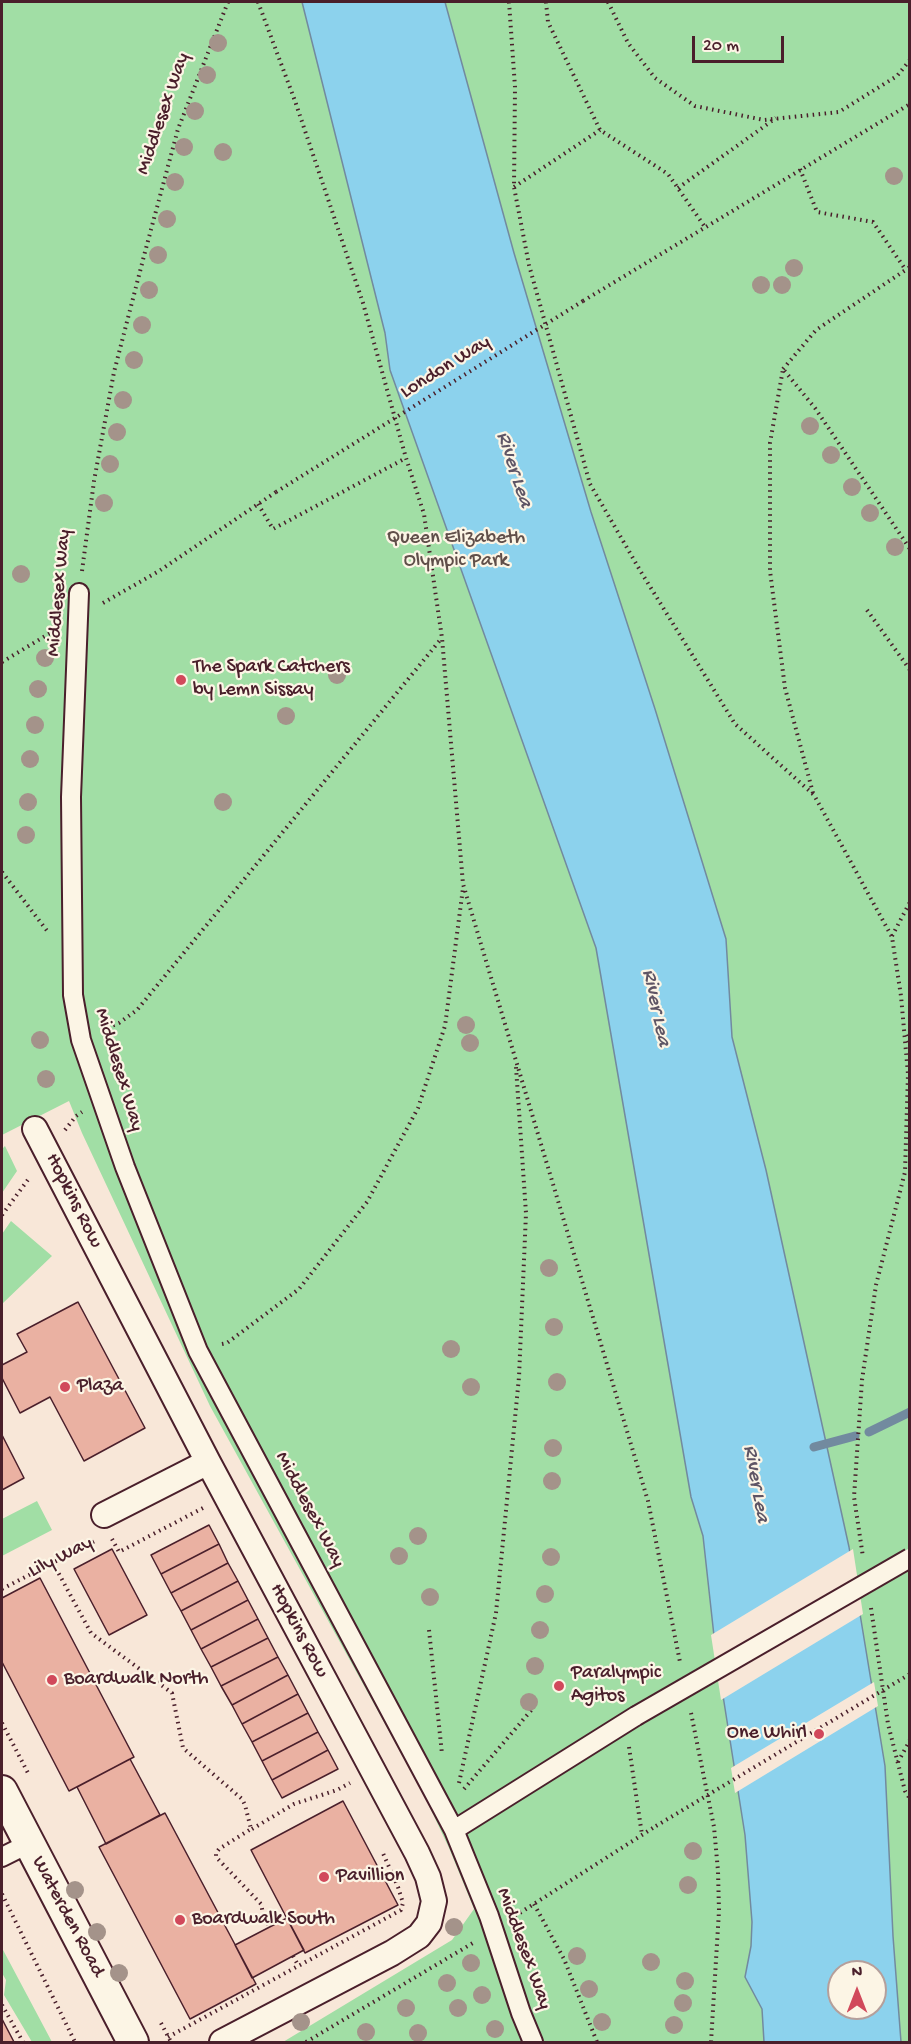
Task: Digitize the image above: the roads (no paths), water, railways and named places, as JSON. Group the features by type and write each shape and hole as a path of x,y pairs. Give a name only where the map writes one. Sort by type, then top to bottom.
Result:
{"street":[{"name":"Middlesex Way","path":"80,593 71,797 73,994 81,1040 125,1167 198,1351 459,1827 533,2043"},
{"name":"Hopkins Row","path":"35,1129 198,1467 417,1853 428,1877 434,1900 429,1923 419,1936 392,1953 222,2043"},
{"name":"Lily Way","path":"104,1529 198,1467"},
{"path":"459,1827 631,1719 909,1558"},
{"name":"Waterden Road","path":"2,1791 133,2043"},
{"path":"2,1857 28,1844"}],"water":[{"name":"River Lea","path":"302,2 445,2 514,253 591,512 726,939 732,1037 766,1170 849,1547 885,1766 893,1936 901,2042 764,2042 762,2009 745,1977 751,1946 752,1922 745,1835 715,1645 703,1536 691,1497 596,948 390,370 385,333"}],"waterway":[{"path":"869,1432 910,1412"},
{"path":"814,1447 855,1436"}],"place":[{"name":"The Spark Catchers by Lemn Sissay","path":"181,680"},
{"name":"Plaza","path":"65,1387"},
{"name":"Boardwalk North","path":"52,1680"},
{"name":"Paralympic Agitos","path":"559,1686"},
{"name":"One Whirl","path":"819,1734"},
{"name":"Pavillion","path":"324,1877"},
{"name":"Boardwalk South","path":"180,1920"}],"park label":[{"name":"Queen Elizabeth Olympic Park","path":"456,550"}]}
